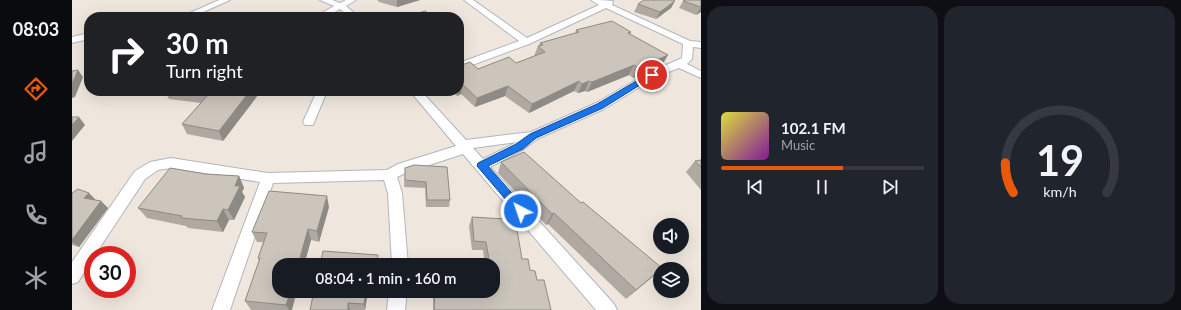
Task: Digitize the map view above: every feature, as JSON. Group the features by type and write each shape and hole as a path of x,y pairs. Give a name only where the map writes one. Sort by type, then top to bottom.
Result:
{"street":[{"path":"196,12 226,0"},
{"path":"324,0 342,6 349,12"},
{"path":"329,12 352,0"},
{"path":"468,0 526,42"},
{"path":"595,0 688,43 701,45"},
{"path":"464,65 526,42 616,0"},
{"path":"72,40 84,37"},
{"path":"481,166 520,146 533,136 600,106 652,75 680,64 687,59 688,43"},
{"path":"680,64 701,75"},
{"path":"309,122 320,96"},
{"path":"419,96 608,310"},
{"path":"72,276 140,175 155,166 171,163 268,178 389,175 403,168 465,147 512,137 533,136"},
{"path":"389,175 395,193 400,258"},
{"path":"221,310 268,178"},
{"path":"396,310 397,298"}],"building":[{"path":"644,0 675,1 660,12 638,4"},
{"path":"701,0 701,7 683,1"},
{"path":"612,21 631,32 628,33 668,55 639,68 634,65 592,82 589,81 582,84 579,81 532,104 508,86 477,98 464,86 464,64 470,62 478,69 509,57 516,63 545,52 538,46 543,45 540,43 579,32 576,30"},
{"path":"78,70 72,84 72,71"},
{"path":"207,96 246,96 219,131 182,124"},
{"path":"72,117 79,117 72,125"},
{"path":"524,152 581,203 583,202 655,262 653,262 653,276 636,290 554,213 552,214 501,162"},
{"path":"701,160 701,167 695,161"},
{"path":"414,165 447,167 450,200 427,200 426,182 405,180 405,168"},
{"path":"170,168 206,174 239,176 235,186 240,186 228,210 223,209 217,221 181,218 182,216 138,208"},
{"path":"78,189 89,193 84,198 101,201 72,240 72,193"},
{"path":"269,191 327,196 317,231 308,229 300,258 272,258 272,298 288,298 286,305 245,301 267,233 252,232"},
{"path":"472,217 505,219 506,224 516,224 522,259 528,259 530,270 535,271 537,280 544,280 551,310 434,310 435,298 500,298 500,258 489,258 486,242 474,241"},
{"path":"323,251 378,255 378,258 322,258"},
{"path":"313,298 365,298 364,304 348,303 348,310 310,310"}],"route":[{"path":"521,211 481,166 520,146 533,136 600,106 652,75"}]}
